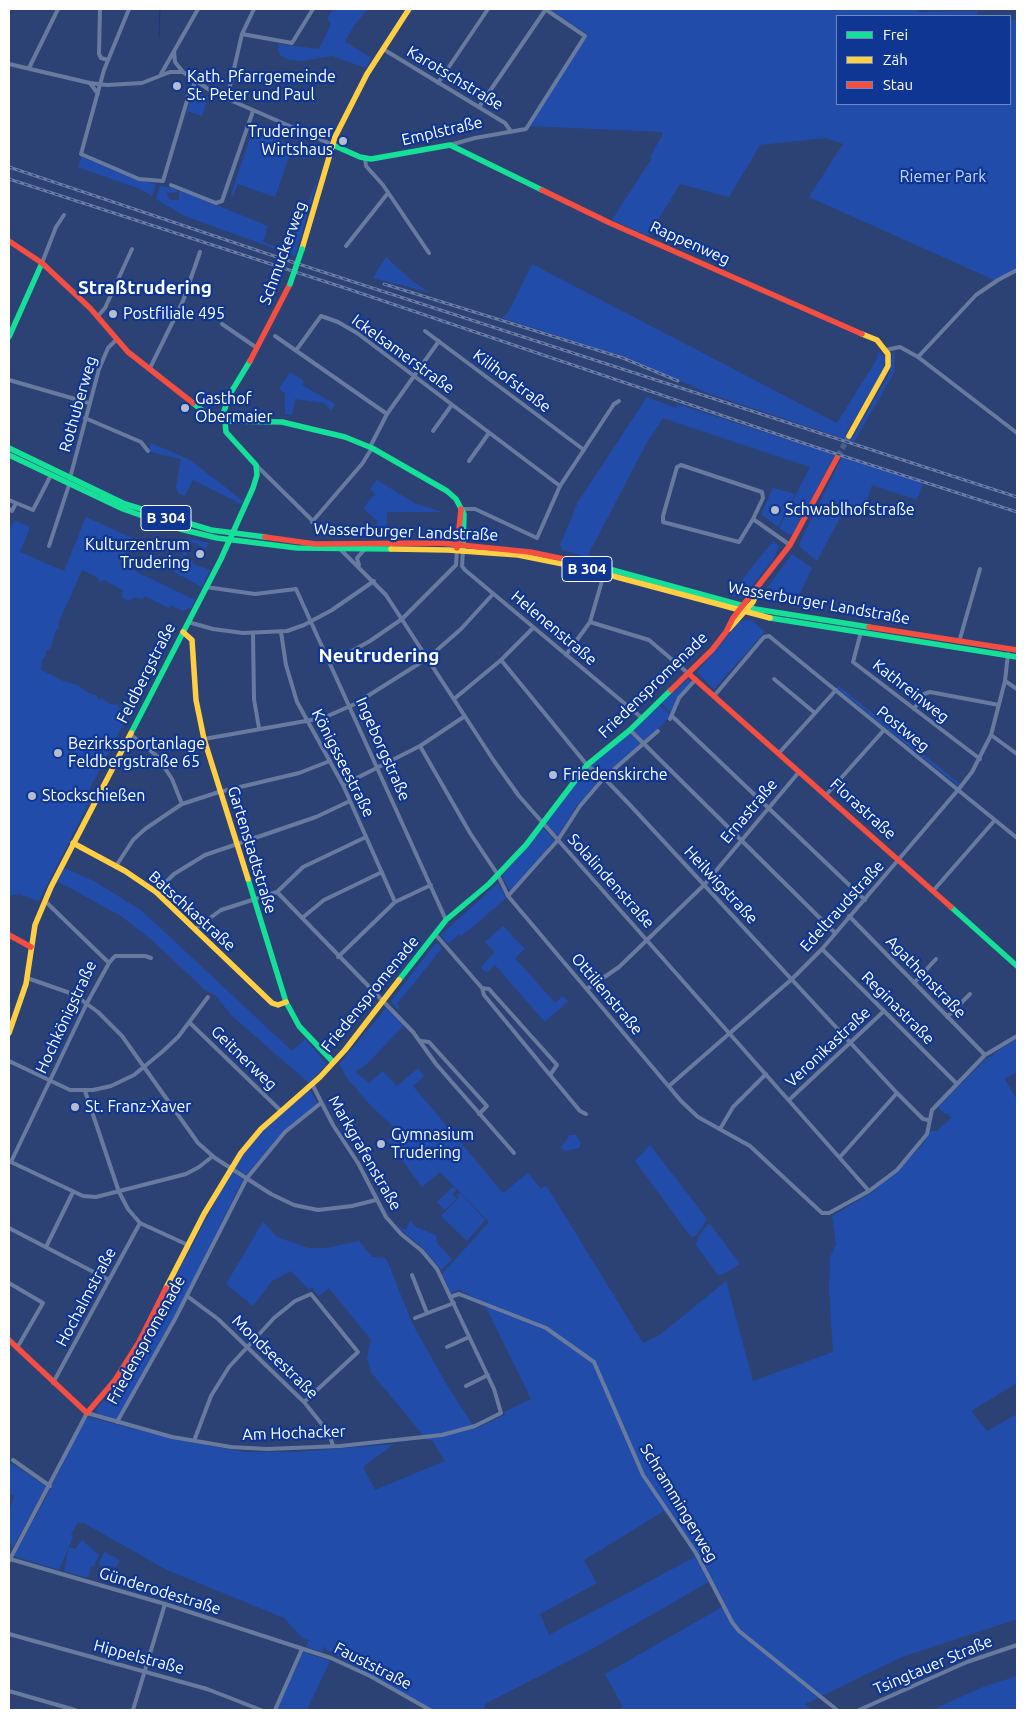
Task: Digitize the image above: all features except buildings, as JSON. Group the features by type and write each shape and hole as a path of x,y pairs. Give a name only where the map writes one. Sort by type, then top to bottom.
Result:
{"street":[{"path":"29,68 58,9"},
{"path":"100,9 99,54 101,58 108,60"},
{"path":"130,9 108,60 81,154 129,173 139,179 163,182 189,94 196,81"},
{"path":"160,74 198,9"},
{"path":"228,99 242,34 254,9"},
{"path":"242,34 289,43 294,41 312,9"},
{"name":"Schmuckerweg","path":"224,421 227,401 290,284 333,145 360,88 409,9"},
{"path":"438,83 488,9"},
{"path":"479,108 545,9"},
{"name":"Emplstraße","path":"365,158 410,154 510,130 526,129 585,36 545,9"},
{"name":"Karotschstraße","path":"383,49 505,123 510,130"},
{"path":"174,51 175,62 183,72 228,99 365,158 366,166 388,193 429,253"},
{"path":"9,64 101,85 142,83 160,74 183,72"},
{"path":"90,83 98,94"},
{"path":"171,185 220,203 253,111"},
{"name":"Rappenweg","path":"450,145 610,223 878,340 886,350"},
{"path":"346,246 388,193"},
{"path":"9,337 28,297 56,227 64,215"},
{"path":"9,241 42,263 98,316 133,355 204,412 224,421 282,422 337,435 371,448 447,491 456,500 465,520 456,565 402,619 370,641 330,663"},
{"path":"98,316 105,308 132,249"},
{"path":"150,368 183,301 200,252"},
{"path":"918,356 976,295 1017,270"},
{"name":"Ickelsamerstraße","path":"297,349 321,316 357,333 451,406 560,486"},
{"path":"222,324 257,348"},
{"name":"Kilihofstraße","path":"425,331 584,450"},
{"path":"275,336 297,349 387,414"},
{"name":"Rothuberweg","path":"49,546 69,482 102,360 108,348 117,339"},
{"path":"312,522 362,464 387,414 438,341"},
{"path":"849,436 886,370 889,358 886,350 900,347 918,356 1017,432"},
{"path":"9,380 89,403"},
{"path":"461,509 475,509 537,538 560,486 614,404 619,401"},
{"name":"Ickelsamerstraße","path":"433,431 451,406"},
{"path":"85,418 141,442 148,451"},
{"path":"224,421 226,432 256,465 325,533"},
{"path":"469,462 489,434"},
{"name":"Wasserburger Landstraße","path":"9,448 69,482 147,518 187,531 229,540 297,548 460,547 539,558 743,609 861,632 1017,650"},
{"name":"Wasserburger Landstraße","path":"9,455 51,475 149,513 232,534 315,544 460,547 562,557 743,609 959,644 1017,657"},
{"path":"743,609 790,545 838,456"},
{"name":"Feldbergstraße","path":"9,1033 12,1018 27,978 30,947 35,925 45,901 232,534 253,488 257,475 256,465"},
{"path":"683,465 762,492 763,498 753,519 739,542 663,522 663,516 677,468 683,465"},
{"path":"9,500 30,510 35,508 51,475"},
{"path":"9,509 12,511 16,503"},
{"path":"753,519 790,545"},
{"name":"Helenenstraße","path":"460,547 462,566 465,570 642,718"},
{"name":"Solalindenstraße","path":"340,549 374,581 402,619 500,769 543,823 869,1192"},
{"path":"360,567 357,558 365,549"},
{"path":"959,644 980,569"},
{"path":"566,655 590,622 604,574"},
{"path":"188,622 213,629 253,634 281,632 311,621 351,598 374,581"},
{"name":"Ingeborgstraße","path":"206,587 255,594 295,588 446,920"},
{"path":"204,739 323,718 350,706 428,658 461,629 493,594"},
{"name":"Friedenspromenade","path":"87,1413 115,1380 139,1342 188,1245 230,1168 261,1129 312,1084 333,1062 384,1002 446,920 498,875 543,823 587,765 630,730 689,674 726,632 743,609"},
{"path":"590,622 650,640 689,674"},
{"path":"454,699 502,660 534,628"},
{"name":"Gartenstadtstraße","path":"183,632 192,640 196,700 204,739 235,844 286,1002 299,1026 333,1062"},
{"name":"Königsseestraße","path":"281,632 293,691 343,785 395,902"},
{"name":"Kathreinweg","path":"861,632 853,662 980,759"},
{"path":"253,634 254,699 259,728"},
{"name":"Postweg","path":"714,696 764,637 769,636 1017,838"},
{"name":"Edeltraudstraße","path":"668,1086 792,979 822,949 895,867 898,859 958,790 980,759 991,735 1005,681 1008,654"},
{"name":"Heilwigstraße","path":"502,660 587,765 604,778 897,1092 923,1119 928,1120"},
{"name":"Florastraße","path":"689,674 1017,966"},
{"name":"Friedenspromenade","path":"696,679 679,698 672,718 768,808"},
{"path":"774,679 815,713"},
{"path":"1005,681 1017,689"},
{"path":"779,753 836,690"},
{"path":"914,709 924,694 930,692 999,705"},
{"path":"343,785 378,769 420,746 465,716"},
{"path":"630,730 835,933"},
{"path":"826,795 884,730"},
{"path":"508,896 558,840 580,806 604,778 658,731"},
{"path":"130,734 157,756 172,779 182,804"},
{"path":"991,735 1017,754"},
{"name":"Ottilienstraße","path":"420,746 470,833 498,875 508,896 689,1110 750,1146 825,1214 869,1192"},
{"path":"116,866 134,840 145,829 182,804 220,792 299,773 330,761"},
{"name":"Ernastraße","path":"587,989 619,967 704,885 800,771"},
{"path":"156,892 174,874 195,860 235,844 316,817 350,801"},
{"path":"768,808 865,900"},
{"path":"933,891 995,820"},
{"path":"195,929 221,910 277,892 303,867 366,837"},
{"name":"Batschkastraße","path":"73,843 116,866 156,892 272,1003 278,1005 286,1002"},
{"path":"302,918 324,900 382,872"},
{"path":"338,957 395,902 431,885"},
{"path":"277,892 421,1041 423,1047 458,1090 514,1153"},
{"name":"Hochkönigstraße","path":"10,1162 108,963 45,901"},
{"name":"Agathenstraße","path":"850,916 985,1056"},
{"path":"435,934 482,988 484,996 580,1111 586,1114"},
{"path":"9,935 30,947"},
{"name":"Reginastraße","path":"822,949 957,1084"},
{"path":"108,963 116,956 145,956 151,958"},
{"path":"914,983 936,959"},
{"path":"27,978 63,989 87,1003 122,1036 194,1138 213,1156 230,1168 282,1200 305,1208 339,1208 376,1200"},
{"path":"482,988 489,989 557,1065 550,1075"},
{"path":"947,1018 970,994"},
{"path":"9,1061 70,1090 85,1091 111,1086 144,1067 178,1037 208,997"},
{"name":"Veronikastraße","path":"789,1100 884,1012"},
{"name":"Geitnerweg","path":"190,1023 281,1111"},
{"path":"869,1192 897,1170 921,1143 929,1131 928,1120 932,1110 985,1056 1017,1036"},
{"path":"525,1045 533,1038"},
{"path":"421,1041 430,1042 487,1106 479,1114"},
{"path":"720,1129 733,1107 766,1074"},
{"path":"458,1090 466,1083"},
{"name":"Markgrafenstraße","path":"312,1084 321,1103 358,1163 376,1200 393,1226 434,1264 488,1375 502,1413"},
{"path":"85,1091 119,1192 128,1209 140,1223 188,1245"},
{"path":"840,1157 897,1092"},
{"name":"Friedenspromenade","path":"117,1422 187,1296 247,1178 285,1132 321,1103"},
{"path":"10,1162 73,1192 92,1197 119,1192 186,1174 204,1164 213,1156"},
{"path":"46,1247 73,1192"},
{"name":"Hochalmstraße","path":"53,1383 140,1223"},
{"path":"9,1228 109,1280"},
{"path":"412,1275 428,1313"},
{"path":"9,1283 43,1303 17,1348"},
{"path":"194,1441 211,1396 229,1367 247,1346 289,1306 311,1294 358,1352 304,1402"},
{"name":"Schrammingerweg","path":"450,1297 459,1294 546,1328 589,1356 594,1362 644,1475 696,1553 732,1622 739,1631 837,1710"},
{"name":"Mondseestraße","path":"187,1296 218,1319 304,1402 330,1433 333,1446"},
{"path":"416,1318 454,1303"},
{"path":"447,1347 469,1337"},
{"path":"9,1340 87,1413 10,1560"},
{"path":"466,1386 488,1375"},
{"name":"Am Hochacker","path":"87,1413 194,1441 250,1448 333,1446 442,1435 475,1426 502,1413"},
{"path":"13,1460 50,1486"},
{"name":"Günderodestraße","path":"10,1560 165,1604 302,1649"},
{"path":"133,1710 165,1604"},
{"name":"Hippelstraße","path":"9,1634 207,1689 261,1710"},
{"name":"Tsingtauer Straße","path":"859,1710 967,1662 1017,1645"},
{"path":"275,1710 302,1649"},
{"name":"Fauststraße","path":"302,1649 349,1666 430,1710"},
{"path":"9,1691 75,1710"}],"green space":[{"path":"333,9 368,9 354,25 345,42 372,58 366,68 332,56 302,61 289,60 280,55 278,50 279,44 319,49 331,24 327,19"},
{"name":"Riemer Park","path":"550,9 918,9 919,12 977,11 977,15 836,15 836,105 1011,105 1011,20 1017,20 1017,269 994,280 809,197 843,144 826,138 711,150 760,145 729,197 680,184 648,236 612,220 652,158 650,157 663,134 662,132 529,126 587,34"},
{"path":"194,92 208,97 202,116 187,111"},
{"path":"254,126 257,127 256,131 293,145 275,197 238,184 233,196 231,195"},
{"path":"82,157 136,179 156,184 152,196 140,189 78,167"},
{"path":"320,172 295,256 185,216 156,199 160,186 177,190 177,192 166,193 170,200 179,200 179,190 268,226 263,242 289,251"},
{"path":"386,257 412,281 429,292 373,278"},
{"path":"532,264 837,423 877,359 878,352 885,356 884,369 845,435 852,438 890,372 892,355 895,352 894,373 854,442 710,394 631,359 502,318 509,311"},
{"path":"290,372 304,381 302,385 335,404 331,410 324,403 295,399 292,415 285,414 285,393 279,389"},
{"path":"647,397 676,408 677,404 835,455 793,534 789,535 779,528 810,467 663,418 645,446 587,557 562,550 560,545 578,502"},
{"path":"151,443 190,460 243,501 241,504 193,480 185,496 178,493 176,487 181,459 151,452 149,450"},
{"path":"842,457 923,483 917,500 872,485 863,512 846,506 817,561 799,546"},
{"path":"377,480 416,504 443,512 387,512 386,536 364,536 378,522 363,508 375,494 370,489"},
{"name":"Schwablhofstraße","path":"773,488 795,494 778,527 761,514"},
{"path":"86,517 132,538 120,564 195,600 191,608 182,611 171,605 169,608 145,596 142,599 135,597 128,601 122,597 123,590 104,580 100,582 97,577 82,570 58,624 59,627 55,632 51,648 46,651 41,670 63,681 78,685 88,693 96,695 98,700 101,698 110,704 116,705 117,703 120,710 130,715 134,714 127,717 89,790 94,793 39,901 19,894 9,896 9,533 14,520 30,527 20,552 64,571"},
{"path":"186,538 209,543 206,549 192,542 185,556 182,554 187,542"},
{"path":"773,541 779,546 773,560 742,598 730,595"},
{"path":"792,554 812,568 795,604 759,599"},
{"path":"182,556 193,561 192,564 210,570 202,587 174,572"},
{"path":"740,621 753,621 765,632 714,689 697,672"},
{"path":"688,679 691,682 678,697 672,714 662,703"},
{"path":"839,686 960,784 957,785 837,688"},
{"path":"660,705 671,716 645,741 633,731"},
{"path":"630,733 641,744 605,776 590,765"},
{"path":"587,768 600,779 575,808 558,836 545,823"},
{"path":"543,828 554,841 510,891 502,876"},
{"path":"64,868 94,881 142,911 292,1051 305,1039 327,1064 309,1083 232,1016 215,995 205,990 153,941 121,916 57,881"},
{"path":"498,883 506,898 469,930 461,936 459,934 448,944 441,935"},
{"path":"503,926 525,949 515,958 555,1003 563,996 568,1001 545,1022 495,965 486,973 481,967 495,952 485,942"},
{"path":"435,944 442,948 397,1004 398,1010 391,1001"},
{"path":"386,1008 404,1025 367,1064 355,1072 369,1083 383,1071 397,1086 418,1068 424,1076 413,1086 503,1193 528,1173 541,1189 546,1185 643,1343 661,1334 726,1281 753,1381 833,1352 829,1289 830,1257 836,1244 832,1216 873,1192 906,1162 923,1144 930,1131 937,1131 951,1118 948,1113 945,1114 938,1107 986,1059 991,1056 993,1057 994,1053 1017,1039 1017,1072 1005,1079 1017,1100 1017,1383 971,1411 987,1431 1017,1414 1017,1619 902,1657 805,1704 811,1710 615,1710 623,1707 605,1674 722,1607 724,1604 712,1580 592,1649 485,1704 484,1710 434,1710 325,1649 323,1645 323,1652 306,1647 309,1640 303,1639 284,1618 167,1570 82,1522 81,1524 78,1522 71,1534 73,1537 59,1570 14,1556 49,1492 79,1430 88,1417 172,1439 244,1452 297,1452 394,1444 363,1467 375,1490 445,1461 432,1440 427,1440 371,1372 367,1358 371,1340 329,1288 319,1296 312,1287 309,1290 291,1271 272,1281 253,1306 226,1284 263,1222 277,1237 308,1248 327,1248 359,1241 372,1257 386,1258 412,1323 447,1385 475,1429 505,1415 504,1412 531,1399 484,1303 459,1290 451,1293 442,1274 489,1222 407,1138 440,1172 422,1187 387,1140 404,1136 372,1107 347,1078 339,1064","holes":["664,1511 681,1532 695,1557 549,1635 540,1614 597,1583 584,1560"]},
{"path":"310,1090 318,1104 284,1131 246,1175 233,1167 263,1130"},
{"path":"570,1135 576,1135 581,1143 579,1148 565,1151 561,1147"},
{"path":"650,1145 707,1219 696,1236 691,1237 635,1161"},
{"path":"232,1170 243,1179 186,1295 117,1419 99,1415 96,1409 110,1394 134,1356"},
{"path":"453,1187 456,1190 452,1194 457,1199 445,1210 437,1202"},
{"path":"460,1193 485,1220 467,1241 441,1216 459,1198 457,1195"},
{"path":"410,1221 416,1227 436,1235 437,1243 452,1259 441,1270 423,1248 396,1226 406,1230"},
{"path":"710,1224 740,1264 723,1274 718,1275 696,1245 698,1237 707,1225"},
{"path":"9,1462 46,1486 13,1547 9,1542 9,1511 14,1496 9,1494"},
{"path":"82,1540 99,1555 94,1566 91,1566 88,1578 64,1571 69,1547 75,1549"},
{"path":"104,1552 120,1560 116,1567 98,1565"},
{"path":"303,1652 330,1661 307,1710 277,1710"},
{"path":"1017,1676 1017,1710 932,1710 983,1687"}],"waterway":[{"path":"159,36 160,9"}],"tunnel":[{"path":"838,456 849,436"}],"railway":[{"path":"9,167 280,258 1017,497"},
{"path":"9,179 351,290 818,448 1017,512"},
{"path":"384,284 623,358 678,381"}],"traffic: fast":[{"path":"333,145 360,157 371,159 450,145 542,190"},
{"path":"290,284 302,249"},
{"path":"9,337 42,263"},
{"path":"131,733 221,559 253,488 257,475 256,465 226,432 224,411 230,394 250,361"},
{"path":"193,403 208,415 228,421 282,422 345,437 372,448 447,491 456,499 464,514 463,548"},
{"path":"9,448 125,504 211,530 265,537"},
{"path":"9,455 123,509 180,529 217,538 297,548 391,549"},
{"path":"598,566 755,609 869,627"},
{"path":"770,618 1017,657"},
{"path":"399,980 446,920 489,884 526,845 587,765 630,730 671,690"},
{"path":"248,879 286,1002 299,1026 333,1062"},
{"path":"951,907 1017,966"}],"traffic: slow":[{"path":"302,249 335,137 367,74 409,9"},
{"path":"849,436 888,366 888,354 877,340 862,334"},
{"path":"391,549 448,550 518,555 583,568 770,618"},
{"path":"729,629 753,602 757,593"},
{"path":"183,632 192,640 196,700 204,739 248,879"},
{"path":"9,1033 26,984 35,925 51,887 131,733"},
{"path":"73,843 125,871 156,892 272,1003 278,1005 286,1002"},
{"path":"166,1288 204,1214 241,1153 261,1129 320,1077 345,1050 399,980"}],"traffic: jam":[{"path":"542,190 610,223 862,334"},
{"path":"9,241 42,263 90,308 128,352 193,403"},
{"path":"250,361 290,284"},
{"path":"671,690 712,650 726,632 733,618 790,545 838,456"},
{"path":"457,548 461,509"},
{"path":"265,537 315,544 441,543 530,552 598,566"},
{"path":"869,627 1017,650"},
{"path":"689,674 951,907"},
{"path":"9,935 31,947"},
{"path":"9,1340 87,1413 115,1380 139,1342 166,1288"}],"place":[{"name":"Kath. Pfarrgemeinde St. Peter und Paul","path":"177,86"},
{"name":"Truderinger Wirtshaus","path":"343,141"},
{"name":"Postfiliale 495","path":"113,314"},
{"name":"Gasthof Obermaier","path":"185,408"},
{"name":"Schwablhofstraße","path":"775,510"},
{"name":"Kulturzentrum Trudering","path":"200,554"},
{"name":"Bezirkssportanlage Feldbergstraße 65","path":"58,753"},
{"name":"Friedenskirche","path":"553,775"},
{"name":"Stockschießen","path":"32,796"},
{"name":"St. Franz-Xaver","path":"75,1107"},
{"name":"Gymnasium Trudering","path":"381,1144"}],"district":[{"name":"Straßtrudering","path":"145,288"},
{"name":"Neutrudering","path":"379,656"}]}
